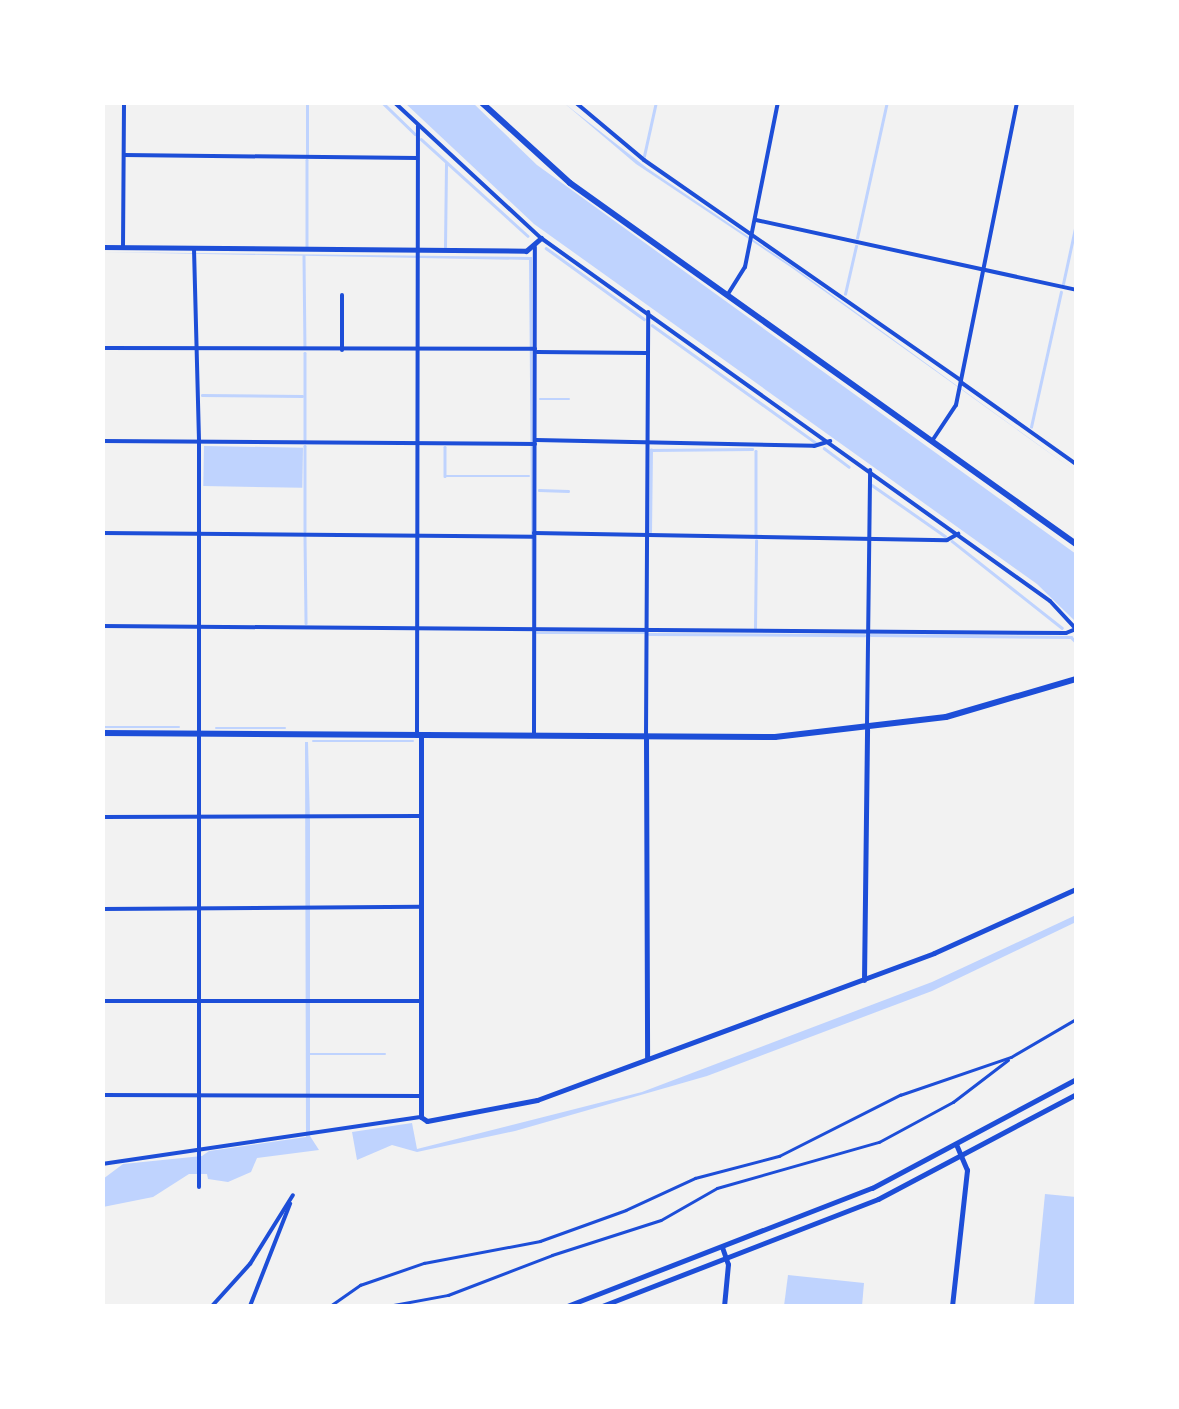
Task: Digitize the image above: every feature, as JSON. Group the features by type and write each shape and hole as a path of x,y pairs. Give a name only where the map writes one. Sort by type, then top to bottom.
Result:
{"main road":[{"path":"482,102 570,183 1076,544"},
{"path":"102,732 776,737 867,729 946,716 1076,679"}],"street":[{"path":"123,248 124,102"},
{"path":"394,102 542,238 1050,601 1076,629"},
{"path":"575,102 644,160 1076,464"},
{"path":"727,294 746,268 778,102"},
{"path":"932,441 956,405 1017,102"},
{"path":"418,126 421,1117"},
{"path":"124,155 417,158"},
{"path":"756,220 1076,290"},
{"path":"534,736 533,350 536,247 542,238"},
{"path":"102,248 418,254 536,247"},
{"path":"194,252 199,442 199,1184"},
{"path":"342,294 342,350"},
{"path":"646,1059 648,312"},
{"path":"102,348 647,353"},
{"path":"102,442 814,446 830,441"},
{"path":"864,980 870,470"},
{"path":"102,534 947,540 958,534"},
{"path":"102,626 418,631 1076,629"},
{"path":"102,817 420,816"},
{"path":"102,1164 421,1117 427,1121 537,1100 864,980 1076,889"},
{"path":"102,909 421,907"},
{"path":"102,1001 421,1001"},
{"path":"567,1306 872,1188 1076,1079"},
{"path":"602,1306 878,1199 1076,1094"},
{"path":"102,1095 422,1096"},
{"path":"952,1306 967,1170 956,1144"},
{"path":"212,1306 250,1264 293,1194 250,1306"},
{"path":"722,1247 727,1258 724,1306"}],"lane":[{"path":"388,1306 448,1295 552,1254 661,1220 717,1188 878,1142 953,1102 1012,1057 1076,1019"},
{"path":"330,1306 360,1285 424,1263 540,1241 626,1210 695,1178 780,1156 900,1096 1012,1057"}],"water":[{"path":"405,103 473,103 537,165 1076,554 1076,622 1037,584 534,224"},
{"path":"564,103 647,168 792,266 1076,472 792,268 636,164"},
{"path":"102,252 532,257 532,626 529,260"},
{"path":"204,446 303,448 302,488 203,486"},
{"path":"305,742 310,821 310,1136 319,1150 257,1158 251,1172 228,1182 208,1179 207,1174 189,1174 153,1197 103,1207 103,1179 123,1164 202,1156 209,1151 306,1137"},
{"path":"1076,915 1076,922 932,991 707,1076 515,1131 417,1152 392,1145 357,1160 352,1132 412,1123 417,1149 642,1092 932,982"},
{"path":"1045,1194 1076,1197 1076,1306 1034,1306"},
{"path":"788,1275 864,1283 862,1306 784,1306"}],"waterway":[{"path":"307,102 307,155"},
{"path":"382,102 415,134"},
{"path":"644,156 656,102"},
{"path":"857,238 887,102"},
{"path":"421,139 528,236"},
{"path":"307,160 307,246"},
{"path":"445,247 446,164"},
{"path":"1063,284 1076,224"},
{"path":"845,294 856,246"},
{"path":"546,248 644,319"},
{"path":"304,256 305,347"},
{"path":"1031,427 1061,292"},
{"path":"652,325 816,443"},
{"path":"305,353 305,439"},
{"path":"202,395 302,396"},
{"path":"540,399 569,399"},
{"path":"305,446 305,531"},
{"path":"445,447 445,476 529,476"},
{"path":"824,448 849,467"},
{"path":"650,532 651,450 752,449"},
{"path":"756,451 756,535"},
{"path":"872,485 945,536"},
{"path":"539,490 568,491"},
{"path":"305,537 306,623"},
{"path":"755,628 756,541"},
{"path":"952,541 1062,628"},
{"path":"537,633 644,633"},
{"path":"649,634 864,635"},
{"path":"871,635 1071,637 1076,642"},
{"path":"102,727 179,727"},
{"path":"216,728 285,728"},
{"path":"313,741 413,741"},
{"path":"308,1054 385,1054"}]}
